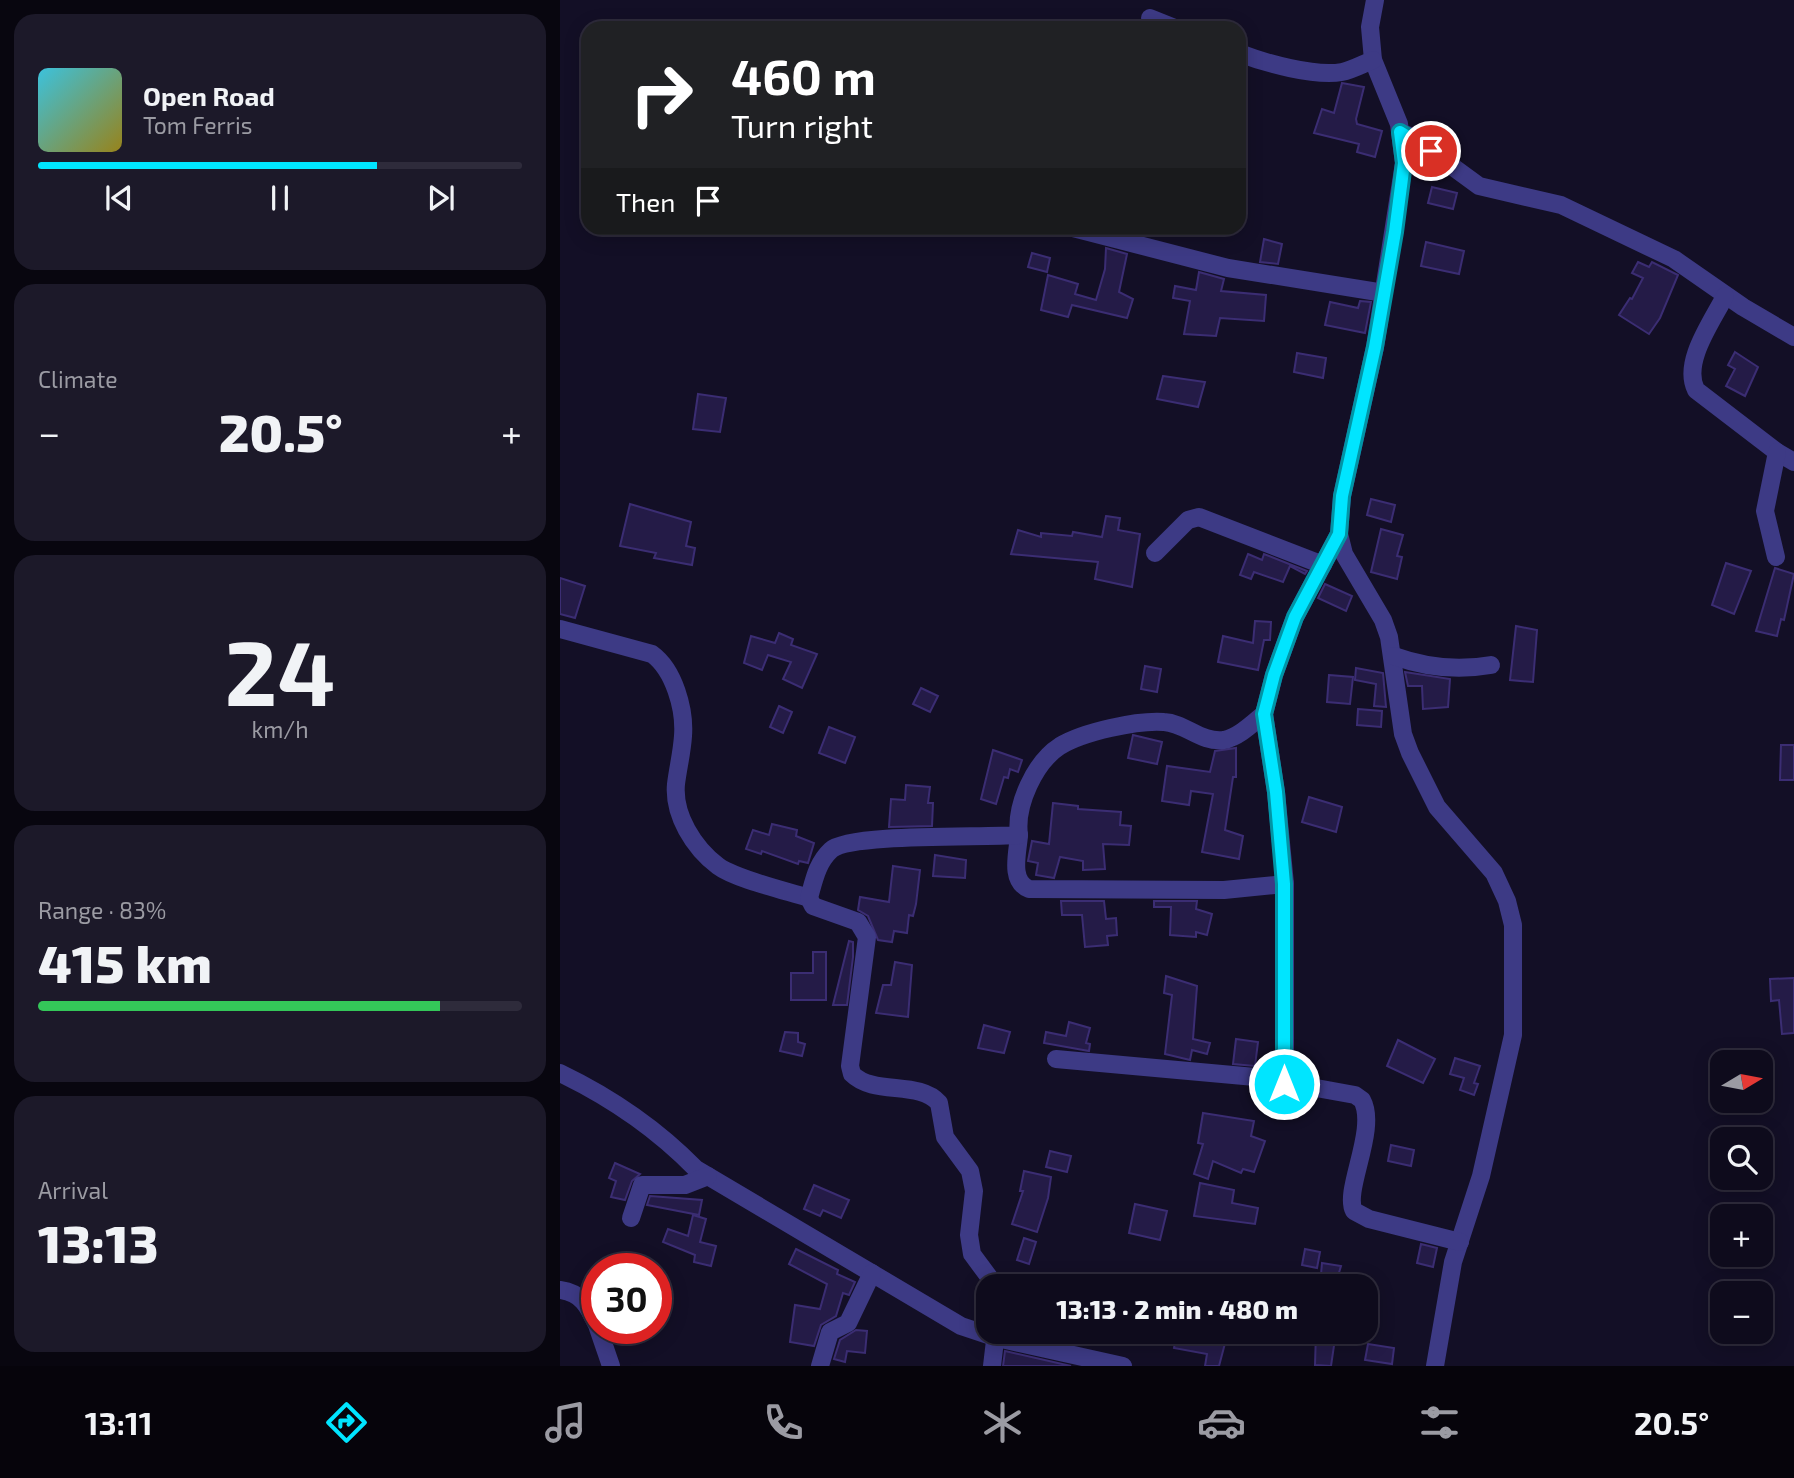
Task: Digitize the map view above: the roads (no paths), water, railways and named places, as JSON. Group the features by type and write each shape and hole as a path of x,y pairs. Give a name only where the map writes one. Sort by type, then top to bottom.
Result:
{"street":[{"path":"1375,0 1370,27 1373,60 1400,132 1404,163 1384,293 1342,496 1339,534 1344,554 1383,620 1394,656 1403,734 1410,753 1437,807 1494,873 1507,901 1513,925 1513,1035 1481,1176 1454,1262 1435,1366"},
{"path":"1150,18 1158,21"},
{"path":"1246,56 1329,73 1344,72 1373,60"},
{"path":"1400,132 1412,137 1479,186 1539,199 1593,219 1674,259 1725,296 1794,337"},
{"path":"1100,235 1228,268 1384,293"},
{"path":"1725,296 1692,365 1690,377 1696,390 1794,462"},
{"path":"1776,557 1765,511 1777,452"},
{"path":"1155,553 1188,520 1199,517 1323,565"},
{"path":"1284,1084 1284,884 1276,792 1264,714 1274,675 1295,617 1339,534"},
{"path":"560,629 652,654 662,662 669,672 682,723 675,787 680,816 692,839 721,869 809,898"},
{"path":"1394,656 1415,664 1462,670 1491,665"},
{"path":"1264,714 1237,735 1225,740 1209,740 1168,722 1148,722 1077,739 1059,747 1040,766 1025,796 1018,820 1018,878 1023,887 1029,889 1224,890 1284,884"},
{"path":"987,1274 972,1254 970,1245 974,1191 970,1171 945,1137 939,1103 929,1095 866,1083 852,1074 850,1066 867,946 864,928 858,922 813,906 809,898 818,866 838,846 858,840 1019,835"},
{"path":"1056,1059 1255,1077 1355,1095 1362,1100 1366,1114 1360,1166 1350,1200 1354,1211 1369,1219 1460,1242"},
{"path":"560,1073 608,1096 666,1139 696,1169 961,1325 976,1329"},
{"path":"631,1218 642,1185 685,1185 708,1176"},
{"path":"820,1366 830,1332 848,1323 872,1273"},
{"path":"560,1290 574,1292 581,1298"},
{"path":"604,1344 611,1366"},
{"path":"992,1366 996,1344"},
{"path":"1034,1344 1123,1366"}]}
